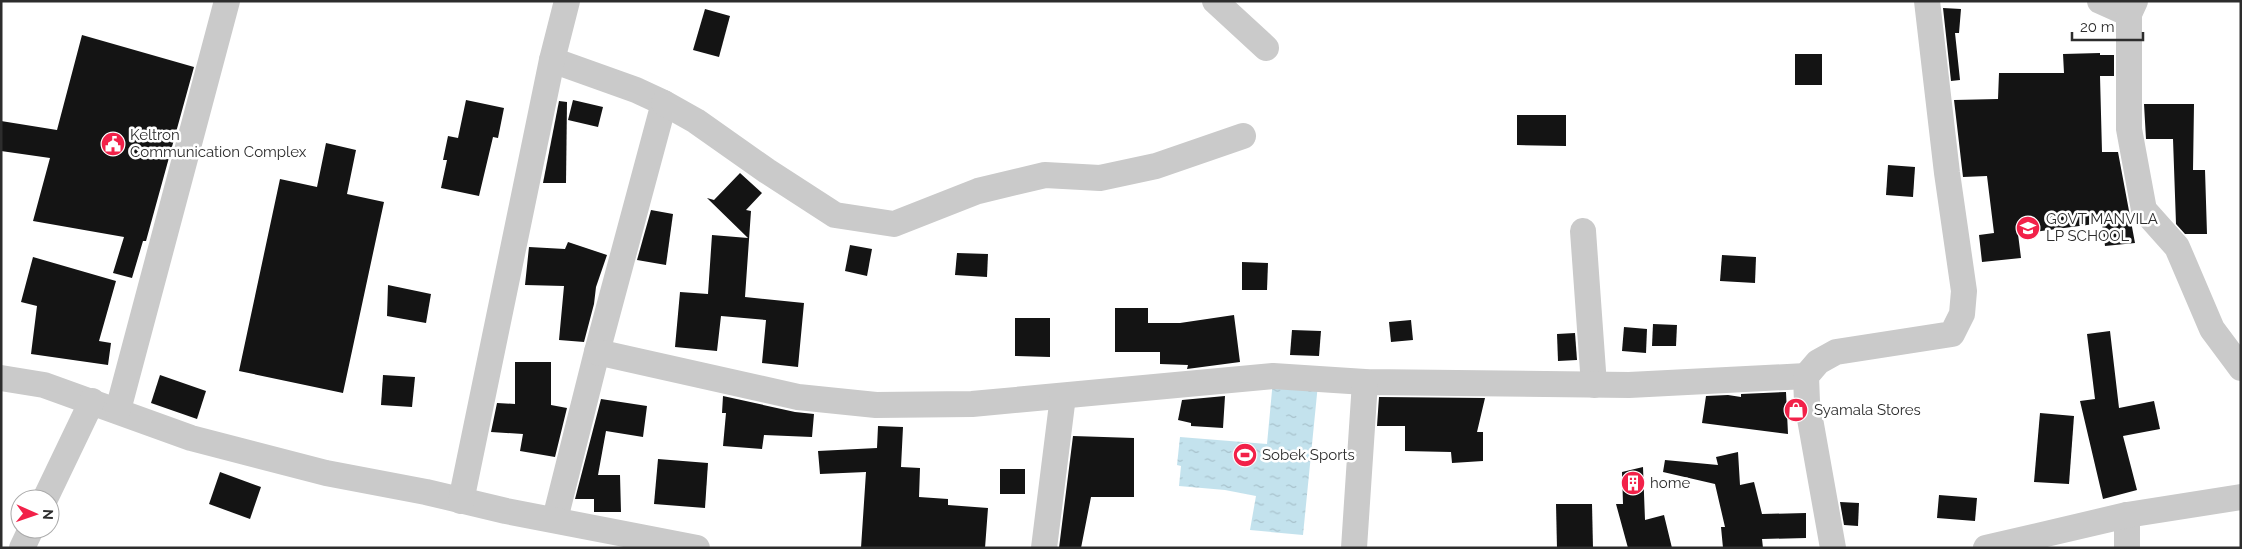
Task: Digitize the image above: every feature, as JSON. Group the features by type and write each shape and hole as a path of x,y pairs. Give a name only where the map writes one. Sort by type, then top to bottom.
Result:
{"street":[{"path":"118,410 227,1"},
{"path":"461,500 552,60 567,1"},
{"path":"1215,1 1266,48"},
{"path":"1833,548 1808,402 1806,376 1818,362 1836,352 1952,334 1962,314 1964,291 1947,173 1927,1"},
{"path":"2100,1 2132,8 2129,129 2144,210 2177,247 2212,329 2241,368"},
{"path":"552,60 636,90 664,103 696,121 767,171 835,215 894,224 978,191 1045,175 1100,178 1156,166 1243,136"},
{"path":"555,520 597,352 664,103"},
{"path":"1583,231 1594,384"},
{"path":"597,352 798,397 876,405 972,404 1273,376 1365,382 1629,385 1806,376"},
{"path":"1,378 44,385 118,410 191,438 326,473 697,548"},
{"path":"1354,548 1365,382"},
{"path":"1044,548 1063,396"},
{"path":"50,489 92,401"},
{"path":"1986,548 2040,542 2127,515 2241,497"},
{"path":"2127,515 2127,548"}],"water":[{"name":"Sobek Sports","path":"1273,380 1318,384 1303,535 1250,530 1256,496 1225,490 1179,486 1181,466 1177,465 1180,437 1267,444"}],"building":[{"path":"1943,8 1961,9 1959,33 1955,33 1960,80 1951,81"},
{"path":"705,9 730,16 719,57 693,50"},
{"name":"Keltron Communication Complex","path":"82,35 194,67 146,241 143,241 132,278 113,273 124,237 33,221 50,158 1,151 1,121 57,130"},
{"path":"2100,53 2100,55 2114,55 2114,76 2100,76 2102,152 2118,152 2135,243 2105,246 2102,223 2018,234 2021,258 1982,262 1979,235 1994,233 1987,176 1963,177 1954,100 1998,99 1999,73 2064,73 2063,54"},
{"path":"1795,54 1822,54 1822,85 1795,85"},
{"path":"466,100 504,108 498,138 493,137 479,196 441,188 447,160 443,160 448,136 458,138"},
{"path":"573,100 603,107 598,127 568,120"},
{"path":"559,101 567,102 566,183 543,183"},
{"path":"2144,104 2194,104 2193,170 2205,170 2207,234 2185,234 2176,224 2173,139 2146,139"},
{"path":"1517,115 1566,115 1566,146 1517,145"},
{"path":"326,143 356,150 347,194 384,202 343,393 239,371 280,179 317,187"},
{"path":"1888,165 1915,167 1913,197 1886,195"},
{"path":"740,173 762,193 746,210 751,211 745,297 804,303 798,367 762,363 766,320 721,316 717,351 675,347 680,292 708,294 712,235 748,238 707,198 714,200"},
{"path":"651,210 673,214 666,265 637,260"},
{"path":"568,242 607,255 596,287 594,304 584,342 559,340 564,286 525,285 529,247 565,249"},
{"path":"850,245 872,249 867,276 845,271"},
{"path":"957,253 988,254 987,277 955,275"},
{"path":"1722,255 1756,257 1755,283 1720,281"},
{"path":"33,257 116,281 99,341 111,343 108,365 31,354 37,306 21,302"},
{"path":"1242,262 1268,263 1267,290 1242,290"},
{"path":"388,285 431,294 426,323 387,316"},
{"path":"1115,308 1148,308 1148,323 1180,323 1234,315 1240,362 1187,369 1188,365 1160,364 1160,352 1115,352"},
{"path":"1015,318 1050,318 1050,357 1015,356"},
{"path":"1411,320 1413,340 1391,342 1389,322"},
{"path":"1653,324 1677,325 1676,346 1652,346"},
{"path":"1624,327 1647,329 1646,353 1622,351"},
{"path":"1292,330 1321,331 1319,356 1290,355"},
{"path":"2110,331 2119,408 2154,401 2160,429 2123,436 2137,490 2103,499 2080,401 2095,399 2087,334"},
{"path":"1575,333 1577,360 1558,361 1557,334"},
{"path":"515,362 551,362 551,405 567,408 555,457 520,451 523,434 491,432 497,403 515,404"},
{"path":"160,375 206,391 197,419 151,403"},
{"path":"383,375 415,377 412,407 381,405"},
{"path":"1786,392 1788,434 1702,423 1706,396 1728,395 1741,397 1741,394"},
{"path":"723,396 795,412 814,414 812,437 764,435 762,449 723,446 726,413 722,413"},
{"path":"1225,396 1223,428 1191,426 1191,423 1178,420 1182,400"},
{"path":"1379,397 1485,398 1477,432 1483,432 1483,461 1452,463 1451,452 1405,451 1405,426 1377,426"},
{"path":"601,399 647,406 643,437 606,431 598,475 620,475 621,512 594,512 594,499 575,499"},
{"path":"2040,413 2074,416 2069,484 2034,482"},
{"path":"878,426 903,427 901,467 920,468 919,497 948,499 948,505 988,508 985,548 861,548 866,472 820,474 818,451 877,448"},
{"path":"1073,436 1134,438 1134,497 1091,497 1081,548 1059,548"},
{"path":"1738,452 1740,485 1754,482 1762,514 1806,513 1806,538 1762,539 1763,548 1723,548 1721,527 1725,527 1715,484 1663,472 1665,460 1718,465 1716,457"},
{"path":"658,459 708,463 705,508 654,504"},
{"path":"1643,467 1645,520 1664,515 1672,548 1628,548 1616,504 1623,504 1622,472"},
{"path":"1000,469 1025,469 1025,494 1000,494"},
{"path":"220,472 261,487 250,519 209,504"},
{"path":"1939,495 1977,498 1975,521 1937,518"},
{"path":"1840,502 1859,503 1858,526 1844,525"},
{"path":"1556,504 1592,504 1593,548 1557,548"}],"place":[{"name":"Keltron Communication Complex","path":"113,144"},
{"name":"GOVT MANVILA LP SCHOOL","path":"2028,228"},
{"name":"Syamala Stores","path":"1796,410"},
{"name":"Sobek Sports","path":"1245,455"},
{"name":"home","path":"1633,483"}]}
